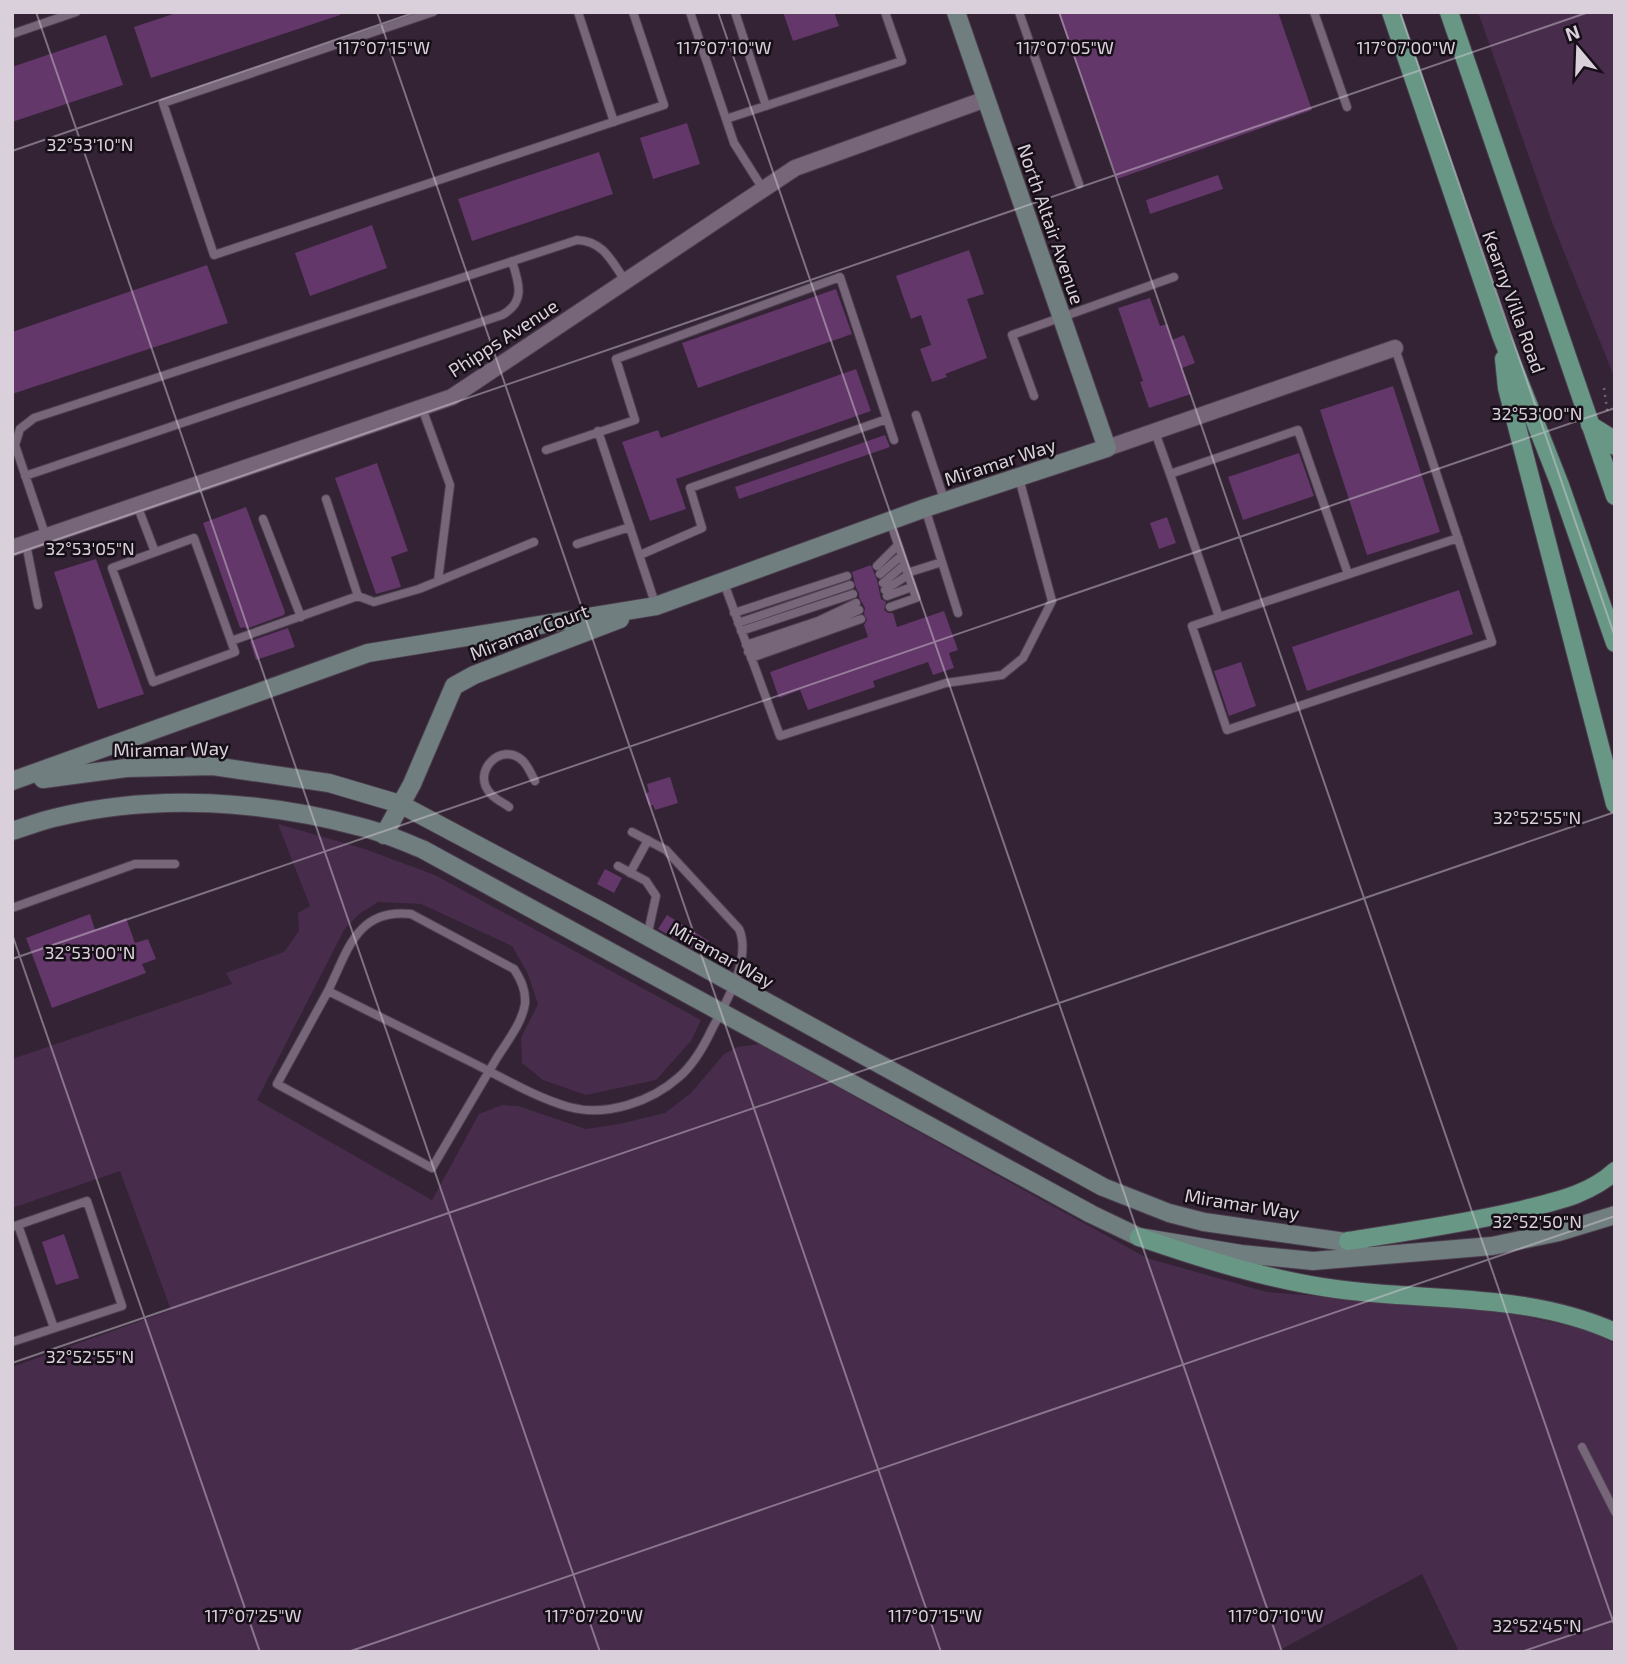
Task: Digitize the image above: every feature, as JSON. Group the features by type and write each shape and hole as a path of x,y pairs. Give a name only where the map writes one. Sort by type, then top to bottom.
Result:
{"main road":[{"name":"North Altair Avenue","path":"956,12 1107,449"},
{"name":"Kearny Villa Road","path":"1391,12 1502,335 1560,485 1615,643"},
{"name":"Kearny Villa Road","path":"1450,12 1615,496"},
{"path":"1502,335 1507,388 1615,804"},
{"path":"1590,425 1611,438 1615,446"},
{"name":"Miramar Way","path":"12,781 368,653 656,606 925,508 1107,449"},
{"name":"Miramar Court","path":"384,835 412,784 454,686 474,675 656,606"},
{"name":"Miramar Way","path":"12,786 68,774 126,768 212,766 330,783 400,804 1103,1187 1169,1213 1204,1222 1348,1241 1396,1255"},
{"name":"Miramar Way","path":"12,831 59,817 128,805 209,802 247,805 363,827 422,849 1091,1214 1139,1237 1241,1254 1313,1261 1492,1246 1559,1232 1615,1215"},
{"path":"1348,1241 1469,1222 1551,1202 1601,1184 1615,1171"},
{"path":"1139,1237 1195,1256 1298,1283 1369,1293 1488,1300 1527,1306 1569,1315 1615,1332"}],"street":[{"name":"Phipps Avenue","path":"19,546 452,397 795,168 986,99"},
{"name":"Miramar Way","path":"1107,449 1395,348"}],"lane":[{"path":"12,34 76,12"},
{"path":"433,12 163,103 214,256 664,105 633,12"},
{"path":"578,12 614,122"},
{"path":"690,12 734,144 763,189"},
{"path":"735,12 766,106"},
{"path":"726,120 902,61 886,12"},
{"path":"1019,12 1079,184"},
{"path":"1314,12 1347,107"},
{"path":"46,537 15,445 20,429 34,418 577,240 587,240 605,250 626,282"},
{"path":"25,476 502,315 515,305 519,298 519,281 512,261"},
{"path":"546,450 635,420 616,359 840,277 894,440"},
{"path":"1034,396 1012,335 1174,277"},
{"path":"1395,348 1458,538 1492,642 1227,730 1192,626 1458,538"},
{"path":"422,407 450,485 438,581"},
{"path":"916,415 945,502"},
{"path":"640,555 702,528 690,488 887,419"},
{"path":"1170,474 1298,429 1348,574"},
{"path":"598,431 656,606"},
{"path":"1155,432 1219,617"},
{"path":"723,582 779,736 946,683 1002,675 1023,658 1052,601 1018,478"},
{"path":"326,499 358,596"},
{"path":"138,505 155,552"},
{"path":"925,508 958,613"},
{"path":"263,519 300,617"},
{"path":"890,522 916,598 890,607"},
{"path":"577,544 630,527"},
{"path":"194,538 235,652 153,682 112,568 155,552 194,538"},
{"path":"231,641 358,596 374,602 438,581 534,542"},
{"path":"882,582 897,545"},
{"path":"19,546 38,605"},
{"path":"882,582 905,567 942,562"},
{"path":"882,582 905,567"},
{"path":"882,582 912,587"},
{"path":"748,651 855,598"},
{"path":"748,651 818,621 855,598"},
{"path":"734,613 855,598"},
{"path":"739,627 855,598"},
{"path":"509,807 490,794 484,783 484,770 489,762 503,754 515,756 524,762 534,781"},
{"path":"328,991 535,1094 571,1108 610,1109 648,1098 680,1077 704,1046 733,986 743,950 743,939 739,929 666,850 632,832"},
{"path":"630,873 648,840"},
{"path":"12,908 135,864 175,864"},
{"path":"618,866 646,881 656,896 647,937"},
{"path":"397,912 411,914 514,969 521,980 525,1006 489,1071 432,1168 277,1084 358,931 369,921 397,912"},
{"path":"12,1342 121,1306 88,1201 15,1226 54,1328"},
{"path":"1582,1447 1615,1512"}],"shaded area":[{"path":"1478,12 1615,12 1615,379 1552,222"},
{"path":"278,824 365,849 435,875 701,1020 691,1041 656,1080 586,1095 543,1080 522,1063 521,1038 538,1004 528,974 512,946 421,904 378,902 359,914 344,930 257,1100 432,1200 479,1114 502,1105 518,1106 586,1129 665,1113 691,1093 724,1054 738,1047 759,1044 1147,1258 1267,1292 1495,1310 1596,1332 1615,1344 1615,1652 1459,1652 1422,1574 1276,1652 12,1652 12,1367 171,1310 120,1171 12,1208 12,1059 232,984 226,973 284,952 299,931 298,913 310,906"}],"building":[{"path":"179,12 340,12 340,15 151,78 134,27"},
{"path":"783,12 834,12 839,26 793,41"},
{"path":"1058,12 1278,12 1312,110 1117,179"},
{"path":"106,35 123,85 12,122 12,67"},
{"path":"687,123 700,164 653,179 640,138"},
{"path":"599,152 613,194 472,241 458,199"},
{"path":"1218,175 1223,189 1150,214 1146,200"},
{"path":"372,225 387,268 310,296 295,253"},
{"path":"969,250 984,294 967,299 987,358 945,374 947,377 932,382 920,349 931,345 921,315 911,319 896,276"},
{"path":"207,265 228,323 12,394 12,332"},
{"path":"836,289 852,334 698,388 682,343"},
{"path":"1150,298 1160,326 1167,324 1172,340 1184,335 1195,363 1182,368 1191,394 1149,408 1140,382 1143,381 1118,308"},
{"path":"856,369 871,411 676,479 686,509 650,521 622,442 658,430 661,438"},
{"path":"1393,386 1440,532 1367,555 1320,410"},
{"path":"885,435 890,447 739,499 735,487"},
{"path":"1299,453 1314,496 1243,520 1228,477"},
{"path":"377,463 408,551 391,557 401,587 376,594 335,478"},
{"path":"246,507 285,612 284,615 246,629 240,628 203,523"},
{"path":"1167,517 1176,543 1159,549 1150,523"},
{"path":"96,559 144,694 98,709 54,572"},
{"path":"871,565 881,599 886,602 884,610 893,613 897,627 944,611 958,650 949,653 954,668 933,675 928,662 873,681 875,687 808,710 800,690 779,698 770,672 868,637 864,625 867,620 865,608 852,572"},
{"path":"1459,590 1473,634 1307,691 1292,647"},
{"path":"288,628 295,647 256,660 250,641"},
{"path":"1241,662 1256,706 1229,716 1214,671"},
{"path":"670,777 678,803 655,810 653,805 649,806 645,794 649,792 647,784"},
{"path":"605,869 622,878 614,893 597,884"},
{"path":"90,914 95,930 126,918 135,943 148,939 156,959 142,964 146,973 52,1008 26,938"},
{"path":"667,915 709,941 701,953 658,929"},
{"path":"64,1234 79,1278 56,1285 42,1242"}]}
